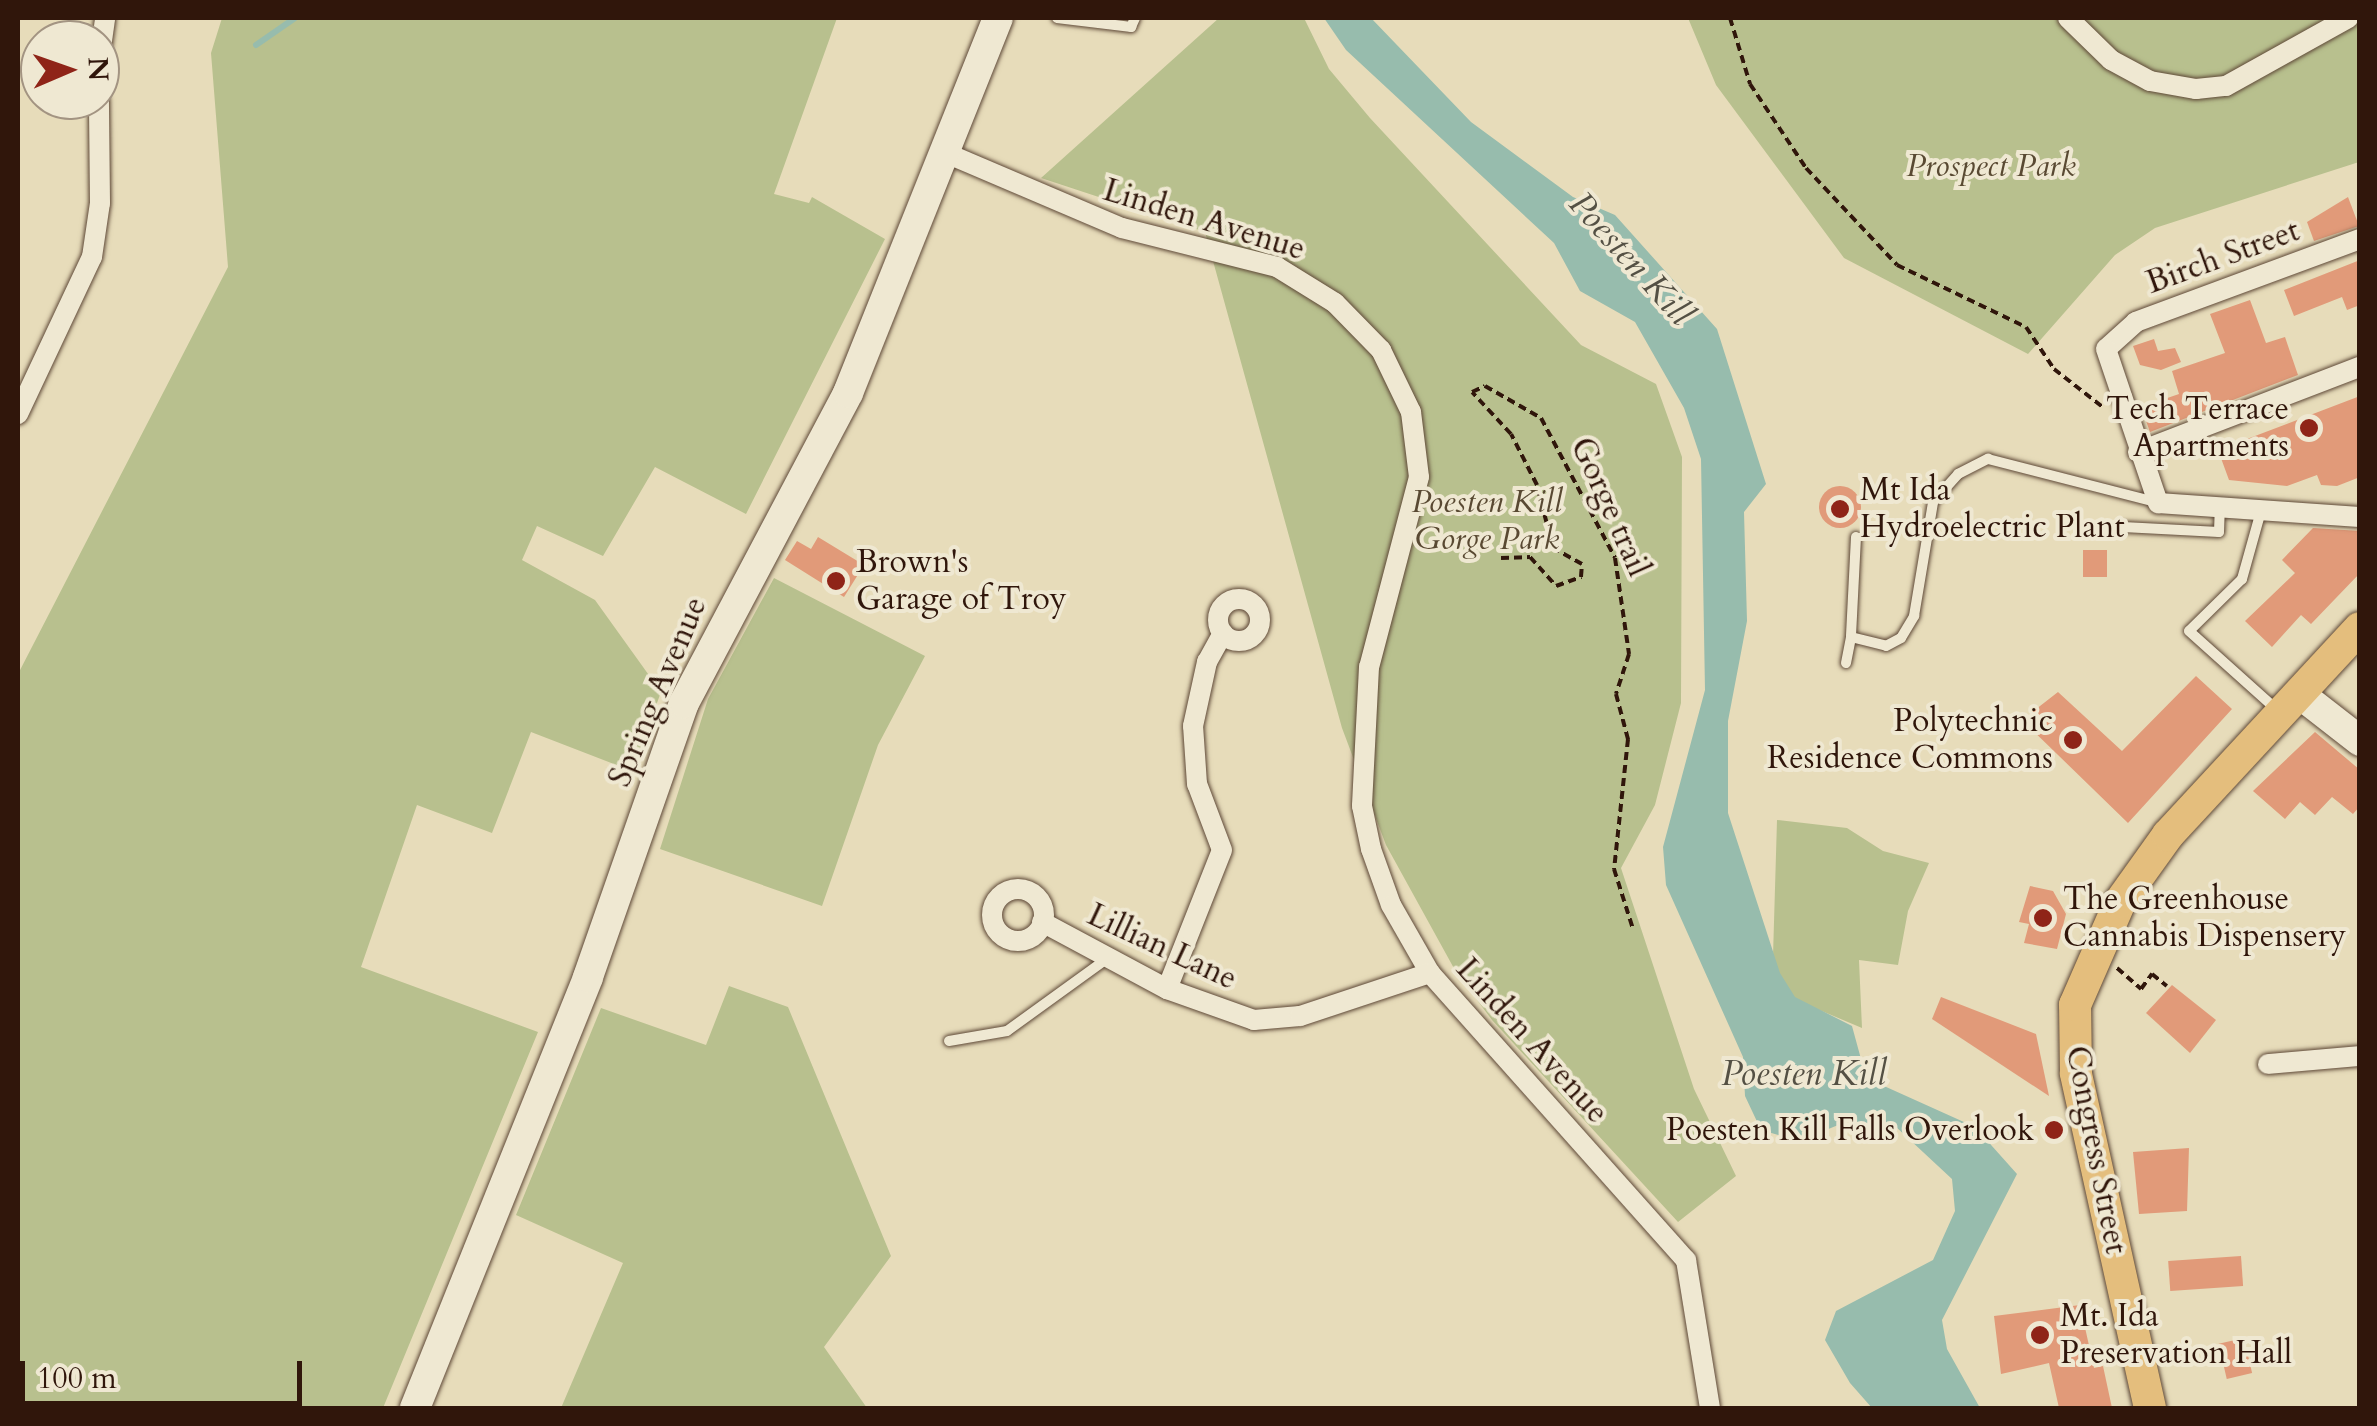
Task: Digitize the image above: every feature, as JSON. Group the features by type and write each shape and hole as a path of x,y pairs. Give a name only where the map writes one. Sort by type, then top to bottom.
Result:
{"main road":[{"name":"Congress Street","path":"2150,1408 2076,1073 2075,1006 2111,919 2168,834 2360,628"}],"street":[{"path":"2068,18 2124,67 2150,81 2196,89 2226,86 2348,18"},
{"name":"Spring Avenue","path":"415,1408 588,977 684,703 848,394 946,153 992,20"},
{"path":"18,414 92,257 100,203 98,120"},
{"name":"Linden Avenue","path":"946,153 1104,222 1304,281 1380,350 1400,383 1419,477 1369,666 1362,806 1391,904 1430,973 1686,1260 1710,1408"},
{"name":"Birch Street","path":"2126,417 2106,349 2113,339 2136,322 2360,239"},
{"path":"2138,452 2360,367"},
{"path":"2126,417 2158,503 2214,503 2261,511 2360,518"},
{"path":"1167,989 1222,850 1197,784 1193,726 1206,662 1222,633"},
{"path":"2291,705 2360,741"},
{"name":"Lillian Lane","path":"1042,922 1167,989 1276,1021 1430,973"},
{"path":"2268,1064 2360,1056"}],"lane":[{"path":"1057,18 1130,27 1135,18"},
{"path":"1851,637 1886,646 1902,638 1914,616 1933,502 1958,474 1988,459 2158,503"},
{"path":"2123,527 2219,532 2214,503"},
{"path":"2261,511 2242,578 2188,631 2291,705"},
{"path":"1846,663 1856,537"},
{"path":"949,1041 1007,1031 1109,958"}],"path":[{"path":"1730,18 1750,84 1806,168 1897,265 2026,327 2054,369 2126,417"},
{"name":"Gorge trail","path":"1501,558 1530,557 1556,586 1581,577 1582,564 1553,548 1538,486 1511,434 1472,392 1484,386 1541,418 1558,439 1615,558 1629,654 1616,694 1628,739 1614,869 1634,928"},
{"path":"2109,962 2141,988 2152,974 2167,986"}],"green space":[{"path":"222,18 837,18 774,194 809,203 812,197 885,239 746,514 655,467 603,556 537,526 522,560 595,600 661,692 632,771 531,732 492,833 417,805 361,967 538,1032 383,1408 18,1408 18,674 228,267 211,53"},
{"name":"Poesten Kill Gorge Park","path":"1219,18 1304,18 1329,69 1370,118 1581,345 1656,384 1682,457 1681,703 1655,805 1621,868 1694,1089 1736,1176 1678,1222 1492,1020 1456,972 1386,845 1342,728 1205,232 1041,178"},
{"name":"Prospect Park","path":"1688,18 2359,18 2359,162 2155,228 2115,255 2028,354 1844,258 1716,85"},
{"path":"774,578 925,656 878,745 822,906 660,849 708,699"},
{"path":"1777,820 1847,828 1883,851 1929,863 1908,911 1898,965 1859,960 1862,1028 1772,990"},
{"path":"729,986 788,1007 891,1256 824,1347 867,1408 561,1408 623,1263 516,1215 601,1008 706,1045"}],"water":[{"name":"Poesten Kill","path":"1324,18 1371,18 1471,122 1573,197 1615,215 1717,329 1766,484 1744,512 1747,621 1728,721 1728,813 1780,973 1795,997 1852,1026 1864,1070 1884,1086 1975,1127 2017,1174 1942,1320 1947,1349 1980,1408 1872,1408 1850,1383 1825,1340 1836,1311 1933,1260 1955,1211 1952,1179 1895,1126 1848,1121 1799,1141 1761,1130 1745,1096 1743,1057 1666,885 1663,847 1705,690 1701,459 1684,408 1635,322 1580,291 1554,243 1346,50"}],"building":[{"path":"2348,197 2359,226 2314,241 2307,222"},
{"path":"2360,260 2360,305 2347,310 2342,297 2294,316 2284,290"},
{"path":"2250,300 2266,343 2285,337 2298,375 2150,432 2141,407 2179,394 2172,371 2225,353 2210,314"},
{"path":"2154,339 2158,351 2175,348 2181,362 2161,370 2140,365 2133,346"},
{"name":"Tech Terrace Apartments","path":"2360,396 2360,477 2337,486 2321,485 2317,475 2287,486 2229,480 2218,450"},
{"name":"Mt Ida Hydroelectric Plant","path":"1840,486 1855,492 1861,507 1855,522 1840,528 1825,522 1819,507 1825,492"},
{"path":"2313,528 2360,531 2360,573 2311,624 2301,615 2272,647 2245,621 2295,573 2282,560"},
{"name":"Brown's Garage of Troy","path":"818,537 864,565 844,597 785,560 797,541 811,549"},
{"path":"2083,550 2107,550 2107,577 2083,577"},
{"name":"Polytechnic Residence Commons","path":"2196,676 2232,709 2128,823 2022,720 2058,692 2122,751"},
{"path":"2315,732 2360,770 2360,806 2353,814 2332,797 2315,815 2300,802 2285,819 2253,791"},
{"name":"The Greenhouse Cannabis Dispensery","path":"2030,886 2053,891 2066,914 2057,949 2024,943 2029,924 2019,922"},
{"path":"2172,985 2216,1020 2190,1053 2146,1013"},
{"path":"1941,997 2036,1034 2049,1096 1932,1019"},
{"path":"2189,1148 2187,1211 2139,1214 2133,1152"},
{"path":"2241,1256 2243,1286 2170,1291 2168,1261"},
{"path":"2080,1305 2094,1368 2103,1366 2112,1408 2059,1408 2049,1363 2001,1374 1994,1316"},
{"path":"2244,1338 2252,1373 2227,1379 2219,1344"}],"waterway":[{"path":"256,45 295,18"}],"place":[{"name":"Tech Terrace Apartments","path":"2309,428"},
{"name":"Mt Ida Hydroelectric Plant","path":"1840,509"},
{"name":"Brown's Garage of Troy","path":"836,581"},
{"name":"Polytechnic Residence Commons","path":"2073,740"},
{"name":"The Greenhouse Cannabis Dispensery","path":"2043,918"},
{"name":"Poesten Kill Falls Overlook","path":"2054,1130"},
{"name":"Mt. Ida Preservation Hall","path":"2040,1335"}]}
